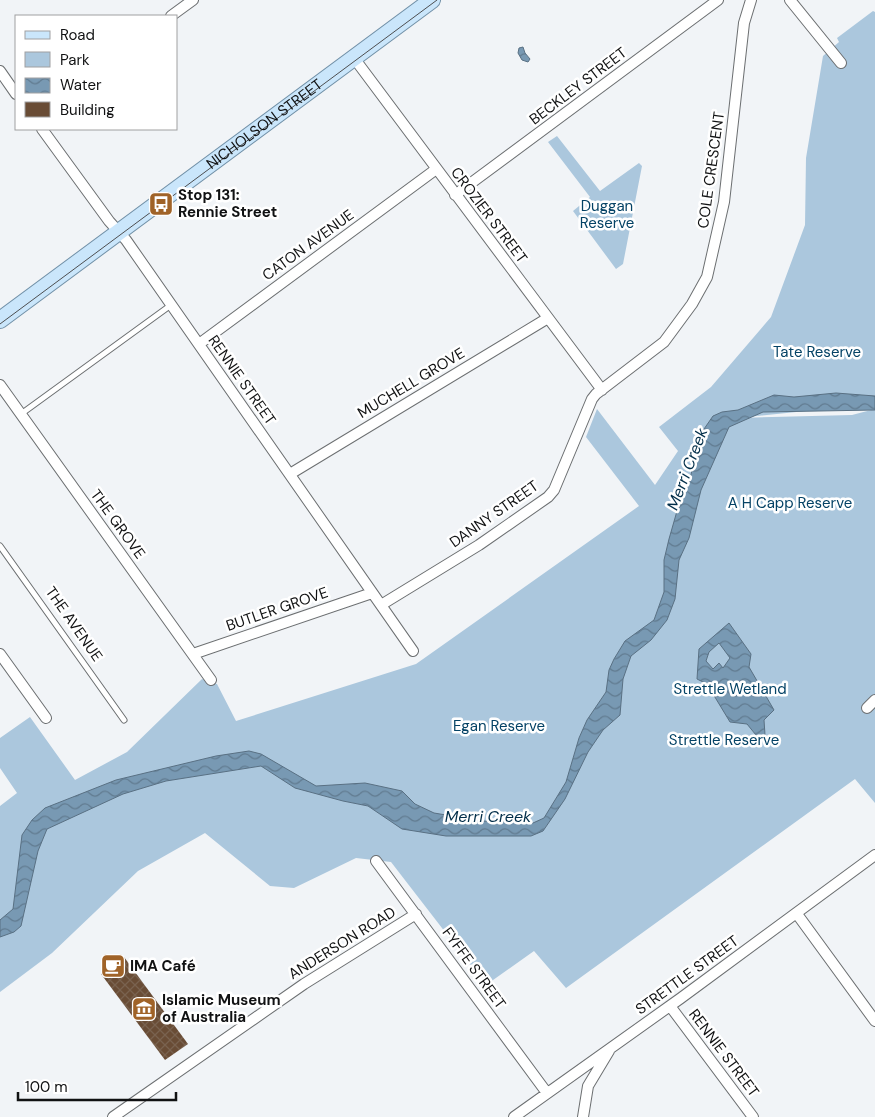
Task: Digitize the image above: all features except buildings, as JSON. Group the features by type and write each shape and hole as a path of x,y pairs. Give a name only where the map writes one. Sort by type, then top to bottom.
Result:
{"main road":[{"name":"NICHOLSON STREET","path":"0,320 432,0"}],"street":[{"path":"172,15 193,0"},
{"name":"BECKLEY STREET","path":"455,195 718,0"},
{"name":"COLE CRESCENT","path":"602,390 664,342 692,304 707,278 724,202 744,24 751,0"},
{"path":"790,0 841,63"},
{"name":"CROZIER STREET","path":"354,58 602,390"},
{"path":"0,71 15,93"},
{"name":"RENNIE STREET","path":"43,130 199,344 413,651"},
{"name":"CATON AVENUE","path":"199,344 436,170"},
{"name":"MUCHELL GROVE","path":"290,474 548,318"},
{"name":"THE GROVE","path":"0,385 211,680"},
{"name":"DANNY STREET","path":"381,605 479,545 548,497 554,490 592,399 602,390"},
{"name":"BUTLER GROVE","path":"193,654 372,593"},
{"path":"0,654 46,718"},
{"path":"867,708 875,700"},
{"name":"STRETTLE STREET","path":"514,1117 797,914 875,855"},
{"name":"FYFFE STREET","path":"376,861 547,1093"},
{"name":"ANDERSON ROAD","path":"113,1117 304,984 416,914"},
{"path":"797,914 875,1021"},
{"name":"RENNIE STREET","path":"670,1006 753,1117"},
{"path":"584,1117 588,1086 612,1046"}],"lane":[{"path":"21,414 171,305"},
{"name":"THE AVENUE","path":"0,546 124,720"}],"green space":[{"path":"873,11 875,12 875,404 738,418 852,415 875,409 875,803 855,779 566,988 534,951 486,985 391,862 356,858 294,888 270,886 205,833 138,871 52,953 0,992 0,806 17,793 0,768 0,738 30,717 75,780 127,752 202,679 217,684 236,721 416,664 639,506 586,437 597,409 655,485 678,451 659,427 711,387 771,317 805,225 806,158 823,56 839,42 837,38"},
{"name":"Duggan Reserve","path":"557,136 600,191 639,163 642,166 623,264 616,269 573,211 590,197 548,142"}],"water":[{"path":"523,47 530,59 528,62 522,60 518,53 519,48"},
{"path":"836,393 875,396 875,410 763,412 729,427 701,490 689,538 679,560 675,599 667,620 651,640 631,656 623,679 620,715 603,730 588,752 565,799 543,831 531,836 446,836 402,829 368,806 295,788 261,766 166,781 123,794 47,829 38,851 21,926 14,932 0,937 0,920 13,909 22,835 32,820 45,808 116,780 216,756 249,751 261,754 316,786 365,783 402,791 415,804 434,813 482,821 533,823 544,818 566,782 579,738 587,720 606,692 609,670 614,659 625,641 654,620 664,592 664,560 669,539 677,511 690,479 698,444 704,429 713,416 722,412 738,410 774,395 794,397"},
{"name":"Strettle Wetland","path":"729,623 751,654 749,667 774,710 764,720 765,735 760,740 747,724 730,722 707,684 697,679 699,649","holes":["719,643 730,658 723,668 719,663 713,669 706,661 709,652"]}],"tram line":[{"path":"0,324 437,0"}],"place":[{"name":"Stop 131: Rennie Street","path":"161,204"},
{"name":"IMA Café","path":"113,966"},
{"name":"Islamic Museum of Australia","path":"144,1009"}],"park label":[{"name":"Tate Reserve","path":"817,352"},
{"name":"A H Capp Reserve","path":"790,503"},
{"name":"Egan Reserve","path":"499,726"},
{"name":"Strettle Reserve","path":"724,740"}],"water label":[{"name":"Merri Creek","path":"687,469"},
{"name":"Merri Creek","path":"488,816"}]}
